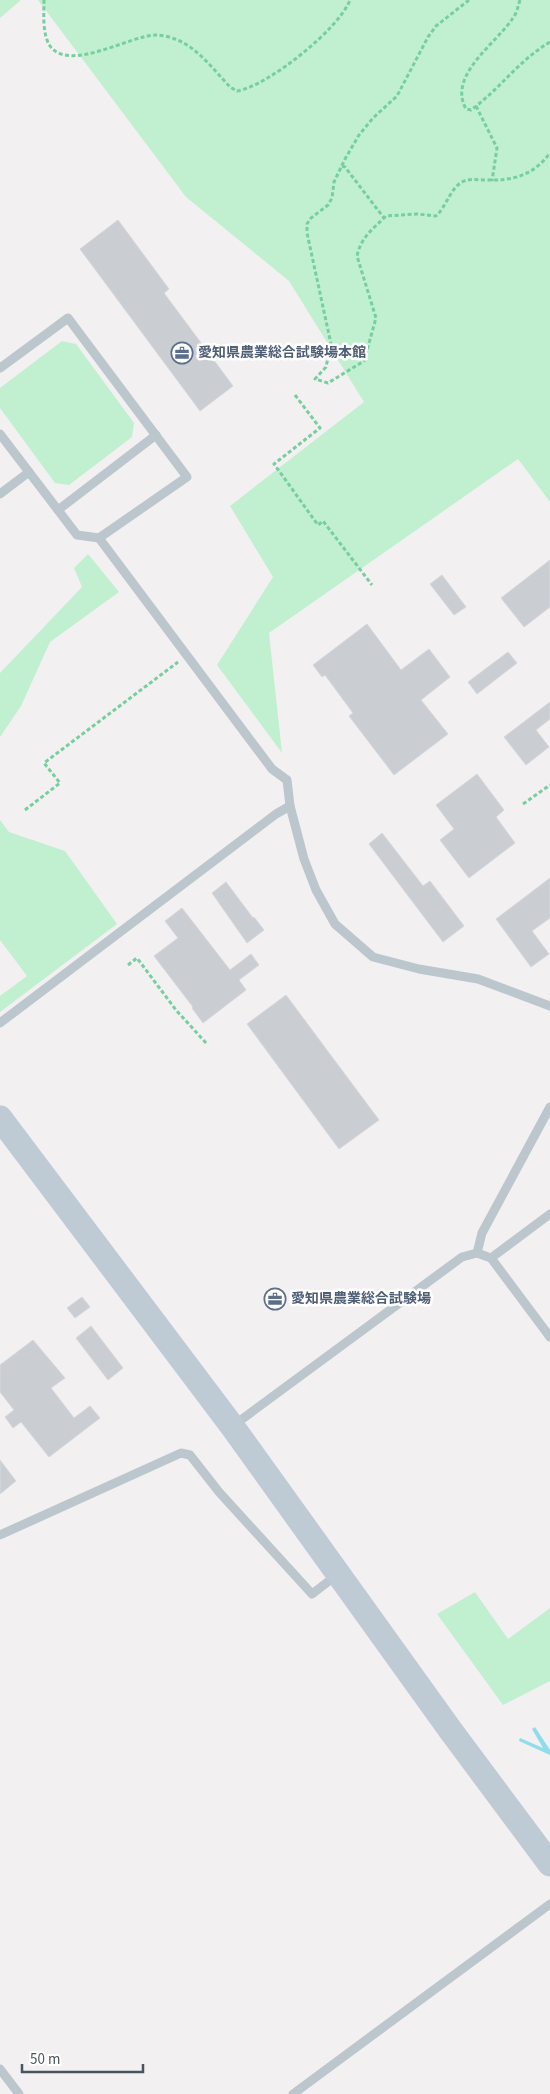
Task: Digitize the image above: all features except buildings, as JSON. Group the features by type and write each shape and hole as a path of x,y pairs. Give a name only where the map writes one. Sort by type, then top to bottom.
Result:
{"street":[{"path":"0,1118 232,1426 550,1864"}],"lane":[{"path":"0,368 68,318 187,477 99,538 77,535 0,434"},
{"path":"58,510 156,435"},
{"path":"0,494 29,472"},
{"path":"99,538 272,769 287,780 290,806 304,859 316,890 335,924 373,958 419,969 478,979 550,1006"},
{"path":"0,1023 276,814 290,806"},
{"path":"477,1253 482,1233 550,1107"},
{"path":"491,1258 550,1214"},
{"path":"232,1426 462,1257 477,1253 491,1258 550,1337"},
{"path":"0,1535 181,1453 190,1455 219,1492 312,1594 339,1574"},
{"path":"293,2094 550,1904"},
{"path":"0,2069 18,2094"}],"path":[{"path":"44,0 46,37 56,52 73,55 92,53 156,35 175,38 190,47 230,87 237,91 247,89 273,76 308,48 345,10 350,0"},
{"path":"469,0 436,26 428,37 397,96 373,118 359,135 334,182 332,198 328,205 311,218 307,224 307,233 331,344 326,367 314,379 328,383 364,361 376,318 357,256 359,245 384,218 393,215 436,216 461,183 469,180 515,179 537,166 550,153"},
{"path":"520,0 514,18 491,46 476,60 468,73 461,100 466,109 471,110 504,82 527,57 550,42"},
{"path":"476,106 497,148 492,180"},
{"path":"342,166 384,218"},
{"path":"294,395 320,428 274,464 318,525 323,521 372,586"},
{"path":"25,810 60,784 44,763 186,656"},
{"path":"523,804 550,785"},
{"path":"128,965 137,958 176,1010 207,1044"}],"green space":[{"path":"0,0 21,0 0,18"},
{"path":"38,0 550,0 550,502 518,459 269,633 282,753 217,665 273,577 230,506 364,402 289,281 186,197"},
{"path":"62,341 76,344 134,423 132,437 69,485 55,483 0,408 0,388"},
{"path":"88,554 119,592 50,642 21,706 0,737 0,673 82,587 74,568"},
{"path":"0,820 9,832 65,851 117,924 0,1012 0,996 27,976 0,940"},
{"path":"475,1592 508,1639 550,1608 550,1681 503,1705 437,1614"}],"water":[{"path":"535,1727 550,1750 550,1755 519,1741 520,1738 543,1748 532,1729"}],"place":[{"name":"愛知県農業総合試験場本館","path":"182,353"},
{"name":"愛知県農業総合試験場","path":"275,1299"}]}
